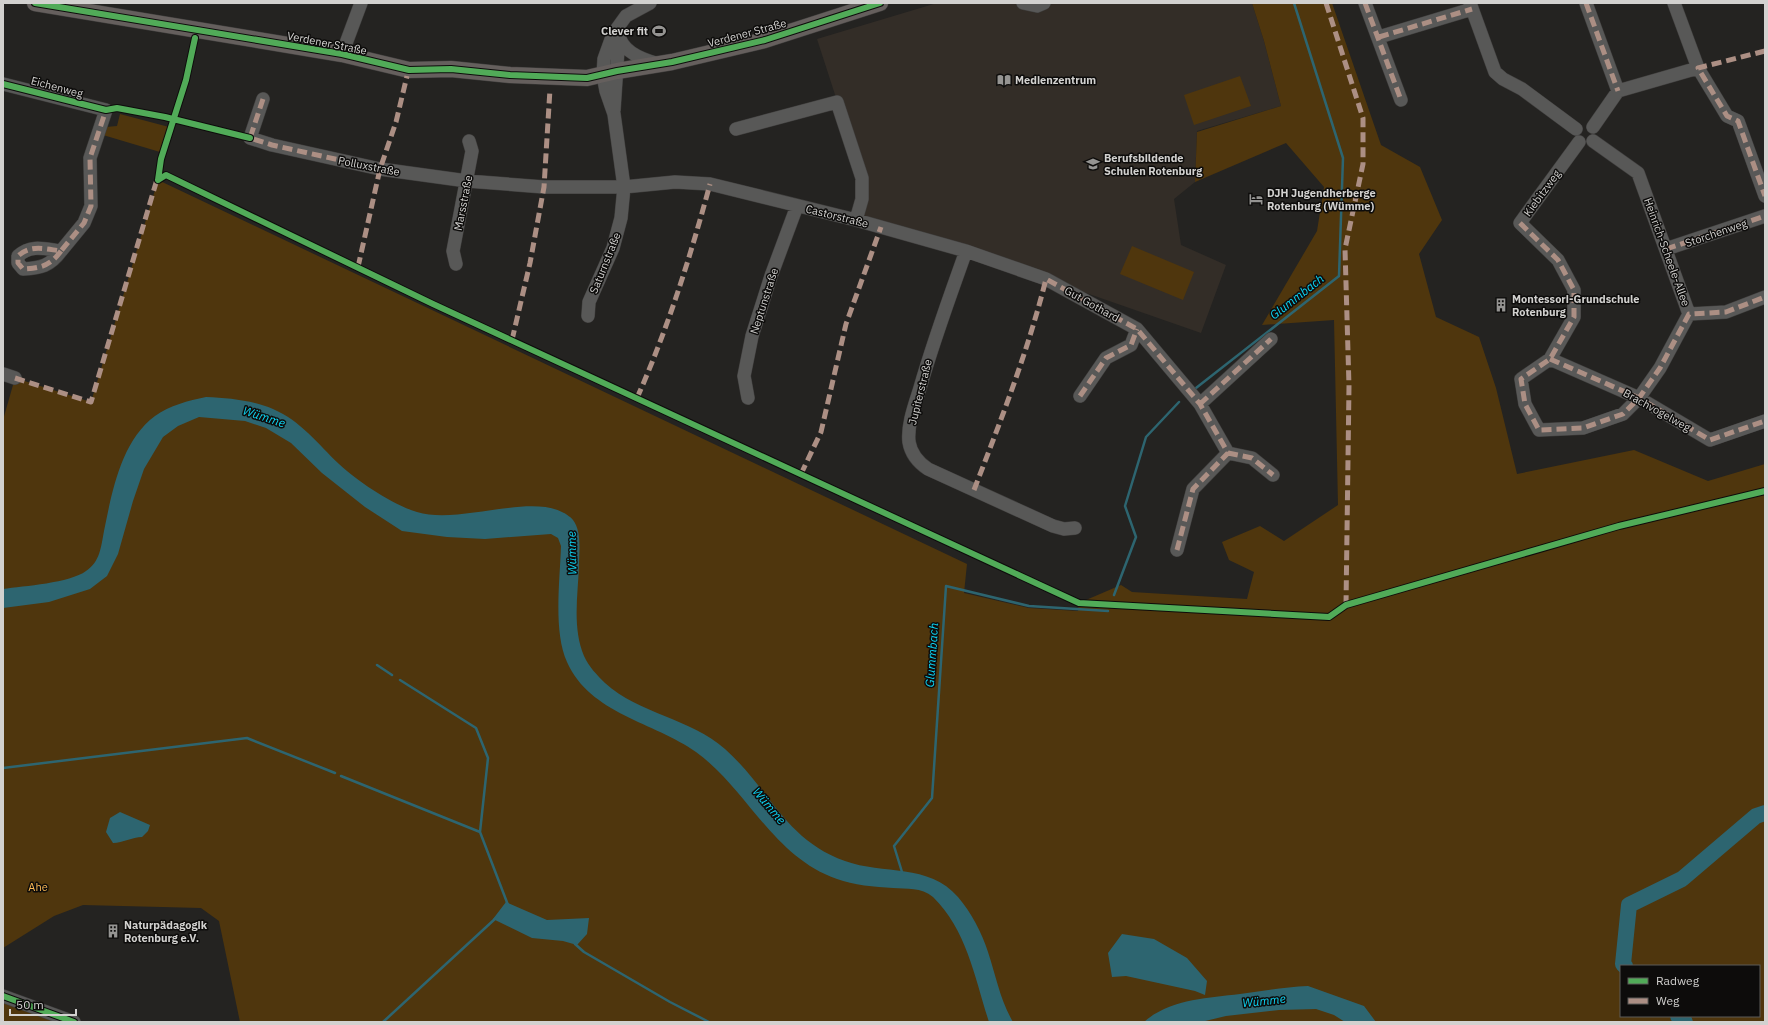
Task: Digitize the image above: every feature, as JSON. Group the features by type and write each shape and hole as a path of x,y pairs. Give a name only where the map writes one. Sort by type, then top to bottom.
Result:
{"main road":[{"name":"Verdener Straße","path":"35,3 342,54 409,70 451,69 587,78 607,72 661,64 765,40 880,3"}],"street":[{"path":"342,54 361,3"},
{"path":"607,72 608,45 622,21 632,11 650,3"},
{"path":"1023,3 1037,6 1044,3"},
{"path":"1366,3 1401,100"},
{"path":"1586,3 1618,91"},
{"path":"1674,3 1698,68 1727,116 1738,121 1765,196"},
{"path":"1379,37 1471,6 1495,72 1503,79 1522,89 1576,129"},
{"path":"607,72 622,21"},
{"path":"619,35 629,51 638,57 661,64"},
{"path":"1594,127 1583,123 1576,129 1575,136 1579,142 1587,144 1593,140 1596,136 1594,127 1618,91 1698,68"},
{"name":"Saturnstraße","path":"588,316 589,302 613,248 621,218 624,187 614,114 617,88 607,72"},
{"name":"Eichenweg","path":"3,84 106,110 90,158 90,206 84,223 61,251"},
{"name":"Polluxstraße","path":"263,100 250,138 272,145 380,169 467,181 531,185 544,183 558,186 624,187"},
{"path":"736,129 837,102 862,178 863,188 856,220"},
{"name":"Heinrich-Scheele-Allee","path":"1593,140 1638,173 1689,314 1660,368 1639,398"},
{"name":"Marsstraße","path":"456,264 453,251 472,151 469,141"},
{"name":"Kiebitzweg","path":"1579,142 1520,223 1558,260 1574,290 1574,317 1550,359 1521,379 1525,404 1539,430 1583,428 1623,414 1639,398"},
{"name":"Castorstraße","path":"624,187 692,182 710,184 856,220 966,251 1046,279"},
{"name":"Neptunstraße","path":"748,398 744,376 752,336 771,276 797,206"},
{"name":"Storchenweg","path":"1666,249 1765,216"},
{"name":"Jupiterstraße","path":"966,251 931,349 914,407 909,438 910,447 919,461 928,469 1053,526 1064,529 1075,528"},
{"name":"Gut Gothard","path":"1046,279 1137,329 1200,404 1228,453"},
{"path":"1689,314 1726,312 1765,297"},
{"path":"1080,396 1106,358 1131,345 1137,329"},
{"path":"1200,404 1270,339"},
{"name":"Brachvogelweg","path":"1550,359 1639,398 1710,440 1765,421"},
{"path":"1177,550 1193,489 1228,453 1252,458 1273,475"},
{"path":"3,996 74,1022"}],"shaded area":[{"name":"Berufsbildende Schulen Rotenburg","path":"937,3 1252,3 1264,41 1281,106 1197,131 1195,182 1174,199 1181,245 1226,265 1201,333 966,251 856,220 862,178 817,39"}],"green space":[{"name":"Ahe","path":"1252,3 1332,3 1381,145 1420,167 1442,220 1419,254 1436,317 1479,337 1496,388 1517,474 1634,450 1708,481 1765,464 1765,1022 240,1022 219,921 201,908 83,905 54,916 3,948 3,420 15,378 91,402 158,180 967,564 964,593 1029,608 1078,611 1079,603 1121,585 1132,592 1247,599 1254,572 1229,560 1222,542 1260,526 1284,541 1338,505 1334,320 1262,325 1317,231 1324,187 1286,143 1195,182 1197,132 1281,106 1264,41"},
{"path":"1240,76 1251,106 1194,125 1184,95"},
{"path":"120,114 169,127 160,152 103,135 106,127 117,126"},
{"path":"1132,246 1194,272 1183,300 1120,274"},
{"path":"3,996 74,1022 3,1022"}],"water":[{"name":"Wümme","path":"206,397 248,402 265,406 283,414 301,426 339,464 356,478 386,498 417,512 434,515 453,515 532,506 549,508 565,513 573,519 579,536 577,611 578,634 584,656 596,674 618,693 633,702 696,730 725,749 754,780 792,827 824,852 845,861 860,865 920,874 946,886 963,903 972,916 983,938 1001,997 1013,1022 989,1022 974,972 962,940 945,910 933,897 914,889 886,888 850,883 815,869 795,855 778,839 731,784 696,752 607,705 591,694 577,680 567,662 560,636 558,605 561,546 558,538 551,534 485,539 447,537 402,531 365,507 322,473 291,443 266,428 245,421 199,417 178,426 163,437 144,469 118,554 107,576 90,589 49,602 3,608 3,589 58,581 79,575 91,567 99,554 120,468 134,439 143,427 161,412 179,404"},
{"path":"120,812 150,825 148,831 142,837 113,843 106,832 110,818"},
{"path":"506,902 547,920 589,918 587,934 577,945 563,941 532,938 493,919"},
{"path":"1122,934 1154,939 1187,958 1207,981 1205,995 1195,991 1126,976 1112,977 1108,953"},
{"name":"Wümme","path":"1308,986 1364,1006 1376,1022 1345,1022 1334,1015 1316,1009 1279,1010 1226,1016 1201,1022 1144,1022 1165,1008 1189,1001 1282,988"}],"waterway":[{"name":"Glummbach","path":"1196,388 1339,276 1343,158 1294,3"},
{"name":"Glummbach","path":"1114,595 1136,537 1125,506 1146,437 1179,402"},
{"name":"Glummbach","path":"902,872 894,846 932,798 946,586 1029,606 1108,611"},
{"path":"377,665 392,675"},
{"path":"400,680 476,728 488,758 480,832"},
{"path":"3,768 247,738 335,773"},
{"path":"341,776 480,832 508,905"},
{"path":"1624,965 1629,905 1682,879 1756,816 1765,813"},
{"path":"383,1022 496,918"},
{"path":"575,944 584,952 670,1002 709,1022"},
{"path":"1679,1017 1685,1022"}],"marked path":[{"path":"1326,3 1363,118 1363,164 1345,249 1349,386 1346,605"},
{"path":"1365,3 1401,100"},
{"path":"1586,3 1618,91"},
{"path":"1379,37 1472,9"},
{"path":"1765,51 1698,68 1727,116 1738,121 1765,196"},
{"path":"358,267 380,169 396,122 407,76"},
{"path":"512,340 530,263 544,187 550,89"},
{"path":"263,99 250,138 272,145 380,169"},
{"path":"61,251 53,260 40,267 23,269 18,263 18,256 28,250 38,248 61,251 84,223 91,206 90,158 106,110"},
{"path":"15,378 91,402 158,176"},
{"path":"637,398 659,345 678,292 695,239 710,184"},
{"path":"1666,249 1765,216"},
{"path":"1520,223 1558,260 1574,290 1574,317 1550,359 1521,379 1525,404 1539,430 1583,428 1623,414 1639,398 1660,368 1689,314 1726,312 1765,297"},
{"path":"801,474 821,432 846,324 881,227"},
{"path":"974,490 1022,359 1046,279 1137,329 1200,404 1228,453 1193,489 1177,550"},
{"path":"1080,396 1106,358 1131,345 1137,329"},
{"path":"1200,404 1271,339"},
{"path":"1550,359 1639,398 1710,440 1765,421"},
{"path":"1228,453 1252,458 1273,475"}],"cycle path":[{"path":"35,3 342,54 409,70 451,69 510,75 587,78 617,71 672,62 765,40 880,3"},
{"path":"158,180 161,159 186,80 195,38"},
{"path":"3,84 106,110 117,108 165,117 250,138"},
{"path":"158,180 166,175 433,304 1079,603 1329,617 1346,605 1619,526 1765,491"},
{"path":"3,996 74,1022"}],"place":[{"name":"Clever fit","path":"659,31"},
{"name":"Medienzentrum","path":"1004,80"},
{"name":"Berufsbildende Schulen Rotenburg","path":"1093,164"},
{"name":"DJH Jugendherberge Rotenburg (Wümme)","path":"1256,199"},
{"name":"Montessori-Grundschule Rotenburg","path":"1501,305"},
{"name":"Naturpädagogik Rotenburg e.V.","path":"113,931"}]}
